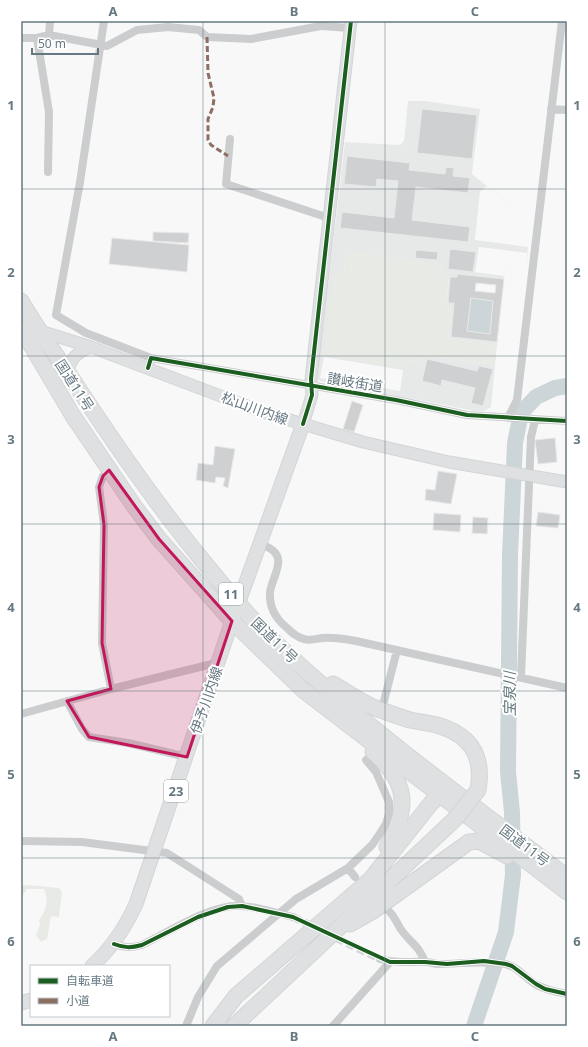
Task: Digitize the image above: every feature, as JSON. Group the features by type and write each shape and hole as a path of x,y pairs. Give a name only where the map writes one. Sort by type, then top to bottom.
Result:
{"highway":[{"name":"国道11号","path":"21,301 39,331 68,372 115,446 173,525 238,604 280,647 313,676 384,736 463,797 524,862 567,892"},
{"name":"国道11号","path":"21,328 73,416 109,470 160,539 232,621 303,690 440,795 505,843 521,842 567,876"},
{"path":"235,1025 288,974 336,933 363,904 456,818 478,790 481,774 479,759 473,747 464,738 438,725 410,720 376,709 330,682 313,676"},
{"path":"303,690 311,703 377,755 393,775 400,788 403,803 402,816 397,830 362,879"},
{"path":"214,1026 236,996 362,879 432,802 440,795 450,792 463,797"},
{"path":"336,933 373,911 469,842 478,841 505,843"}],"main road":[{"path":"303,424 312,395 311,386 350,24"},
{"name":"松山川内線","path":"21,324 91,347 150,363 263,412 303,424 418,455 567,482"},
{"path":"68,372 69,364 73,358 80,351 91,347"},
{"name":"伊予川内線","path":"93,965 114,944 134,910 220,662 232,621 303,424"}],"street":[{"path":"49,35 50,21"},
{"path":"99,45 104,21"},
{"path":"199,30 200,21"},
{"path":"510,418 518,396 562,21"},
{"path":"21,38 37,38 49,35 107,46 141,30 168,27 199,30 207,37 251,39 321,26 350,24"},
{"path":"37,38 49,112 48,172"},
{"name":"讃岐街道","path":"99,45 80,182 56,315 86,333 150,363 311,386 467,415 567,421"},
{"path":"552,109 567,110"},
{"path":"230,139 226,184 329,218"},
{"path":"519,676 528,475 534,420"},
{"path":"109,470 103,476 99,487 104,525 102,643 111,689"},
{"path":"260,544 269,546 275,553 278,561 279,570 270,592 273,611 277,619 296,636 311,640 322,638 342,639 519,676 567,688"},
{"path":"384,701 397,650"},
{"path":"21,714 111,689 220,662"},
{"path":"67,701 82,729 90,737 128,743 187,757"},
{"path":"186,1026 198,997 217,966 296,899 348,868 372,845 386,824 389,814 389,802 376,772 366,760"},
{"path":"21,841 82,842 156,850 167,853 239,899 242,906"},
{"path":"348,868 362,879"},
{"path":"114,944 121,947 137,947 198,917 228,907 242,906 293,917"},
{"path":"388,910 397,919 400,928 421,950 425,962"},
{"path":"380,959 390,962 425,962 441,964 484,962 506,964 512,966 545,989 567,994"},
{"path":"333,1026 390,962"}],"highlighted area":[{"path":"109,470 159,539 232,621 187,757 89,737 67,701 111,689 102,643 104,525 99,487 103,476"}],"shaded area":[{"path":"408,101 425,101 480,109 472,174 487,186 480,192 475,240 528,247 527,253 479,247 475,272 504,276 503,279 458,274 457,277 451,277 448,302 454,303 451,337 497,342 500,319 491,407 484,411 475,411 320,381 317,379 345,142 400,145 404,141","holes":["422,109 477,115 472,159 417,153","348,156 410,163 409,170 445,174 446,167 454,168 453,176 470,178 416,187 412,220 470,227 468,242 340,228 342,212 394,218 398,181 377,179 345,184","450,249 476,252 473,272 448,269","416,250 438,252 437,260 415,258","346,256 449,279 446,305 451,305 448,339 497,345 495,365 427,356 403,368 344,272","324,357 403,370 400,391 320,378","427,359 477,371 479,366 492,370 483,406 471,403 475,388 442,380 441,386 422,381"]},
{"path":"353,251 445,264 444,278 449,279 446,304 451,305 448,339 497,345 495,365 427,356 403,368 323,355 333,276 344,272 346,256"},
{"path":"471,298 493,301 490,334 467,331"},
{"path":"26,885 59,888 62,892 59,917 51,916 47,939 41,942 36,935 40,925 39,920 46,905 46,893 44,889 27,889 22,896 21,910 21,886"}],"building":[{"path":"422,109 477,115 472,159 417,153"},
{"path":"347,156 410,163 409,170 445,174 446,167 454,168 453,176 470,178 468,193 416,187 412,220 470,227 468,242 340,228 342,212 394,218 398,181 377,179 376,187 344,184"},
{"path":"153,232 189,233 188,243 153,241"},
{"path":"112,238 189,245 187,272 109,264"},
{"path":"450,249 476,252 473,272 448,269"},
{"path":"416,250 438,252 437,260 415,258"},
{"path":"457,274 504,279 497,342 451,337 454,303 448,303 450,277 457,277","holes":["476,283 496,285 495,293 475,291","471,298 493,301 490,334 467,331"]},
{"path":"427,359 477,371 479,366 493,369 483,406 471,403 475,388 442,380 441,386 422,381"},
{"path":"352,401 363,405 354,432 343,429"},
{"path":"555,438 557,462 538,464 535,440"},
{"path":"215,446 235,449 228,488 223,486 225,478 216,477 215,483 196,480 198,463 213,465"},
{"path":"438,471 457,474 451,504 425,500 426,489 435,490"},
{"path":"538,512 560,515 558,528 536,526"},
{"path":"434,513 461,515 460,532 433,530"},
{"path":"473,517 488,518 487,534 472,533"}],"waterway":[{"name":"宝泉川","path":"474,1026 506,932 513,875 512,812 508,772 510,555 515,443 521,413 536,397 555,388 567,386"}],"tunnel":[{"path":"293,917 380,959"}],"marked path":[{"path":"207,37 208,73 214,98 213,107 208,119 208,140 211,145 228,156"}],"cycle path":[{"path":"303,424 312,395 311,379 351,21"},
{"path":"148,368 151,358 396,400 467,415 567,421"},
{"path":"114,944 128,947 142,945 198,917 228,907 242,906 293,917 390,962 425,962 447,964 484,961 506,964 512,966 545,989 567,994"}]}
